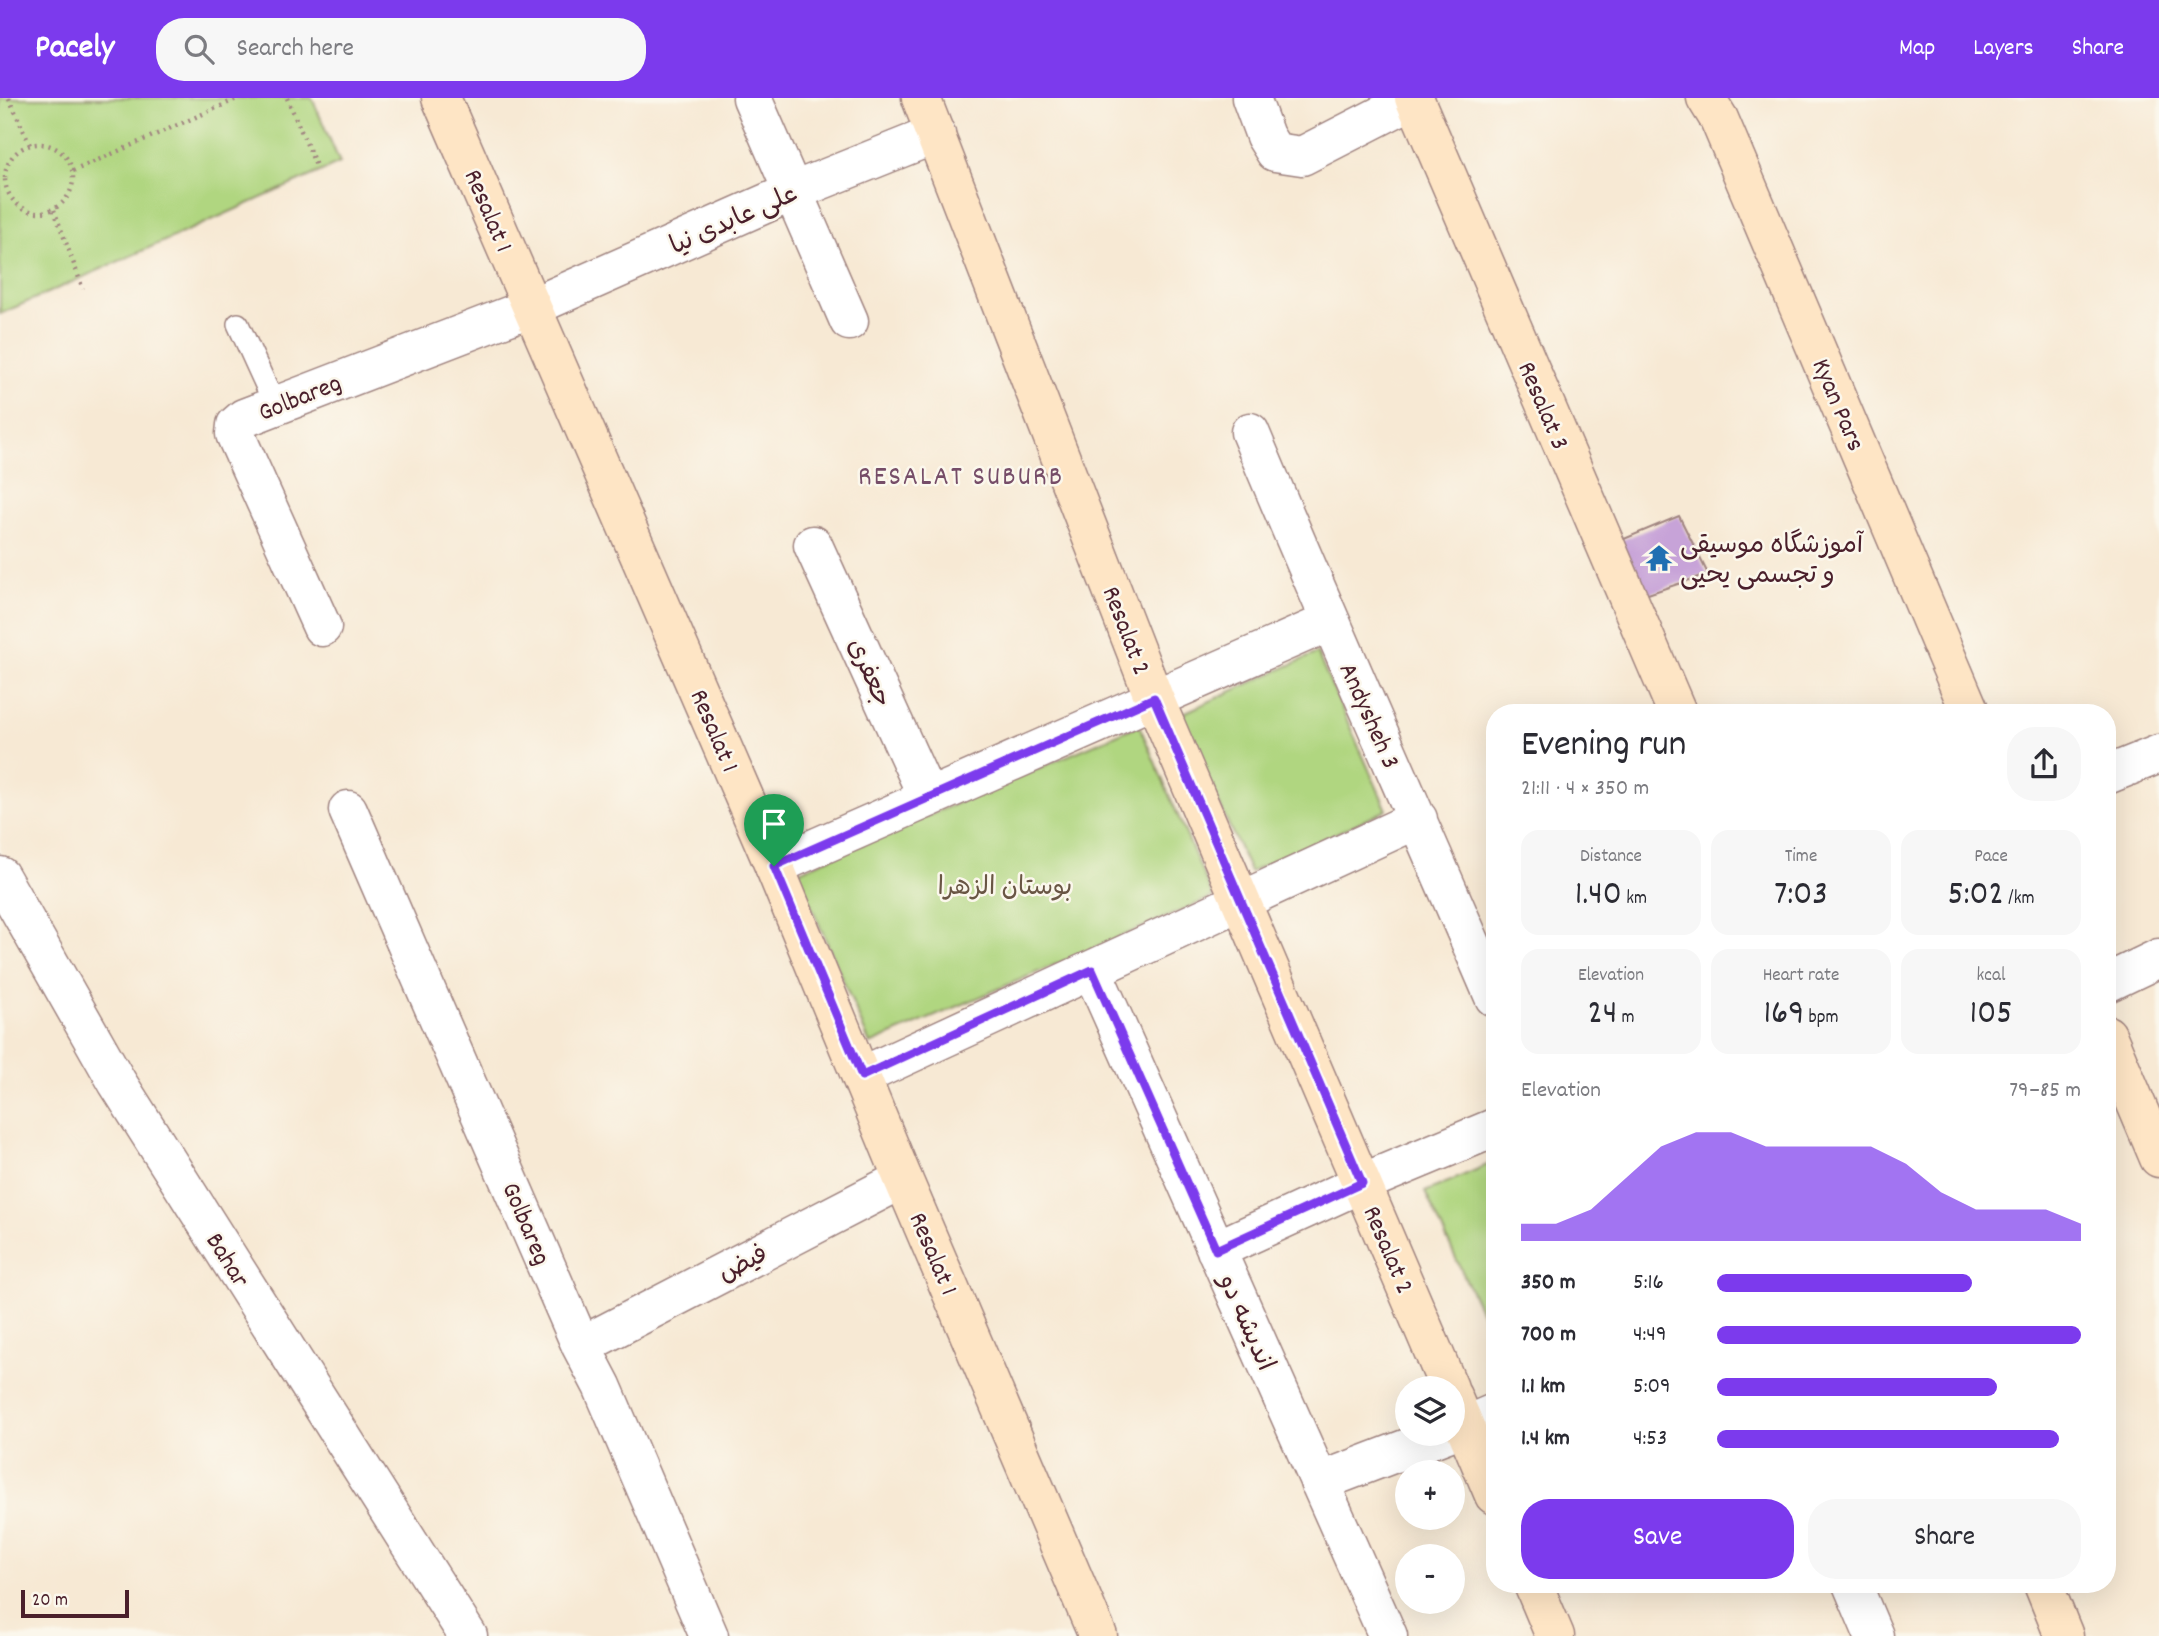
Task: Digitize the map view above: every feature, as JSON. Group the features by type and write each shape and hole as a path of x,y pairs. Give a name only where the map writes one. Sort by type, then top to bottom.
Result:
{"street":[{"name":"Resalat 1","path":"442,98 774,866 903,1179 1098,1636"},
{"path":"752,98 849,321"},
{"name":"Resalat 2","path":"921,98 1154,698 1444,1376"},
{"path":"1251,98 1265,136 1275,152 1302,156 1414,98"},
{"name":"Resalat 3","path":"1414,98 1673,704"},
{"name":"Kyan Pars","path":"1706,98 1719,119 1967,704"},
{"name":"علی عابدی نیا","path":"532,307 794,191 936,134"},
{"name":"Golbareg","path":"322,627 235,434 236,425 244,418 275,405 532,307"},
{"name":"Andysheh 3","path":"1250,432 1329,622 1486,978"},
{"name":"جعفری","path":"813,545 928,798"},
{"path":"774,866 1329,622"},
{"path":"2116,771 2159,754"},
{"name":"Golbareg","path":"348,810 709,1636"},
{"path":"862,1076 1418,819"},
{"name":"Bahar","path":"0,876 117,1082 468,1636"},
{"path":"2116,979 2159,958"},
{"name":"اندیشه دو","path":"1092,970 1388,1636"},
{"path":"2116,1056 2159,1158"},
{"path":"1216,1250 1362,1183 1486,1131"},
{"name":"فیض","path":"581,1346 903,1179"},
{"path":"1465,1427 1486,1476"},
{"path":"1319,1482 1402,1446"},
{"path":"1537,1593 1555,1636"},
{"path":"1856,1593 1874,1636"},
{"path":"2047,1593 2064,1636"}],"lane":[{"path":"238,324 275,405"}],"path":[{"path":"9,98 30,145"},
{"path":"73,171 239,98"},
{"path":"287,98 317,168"},
{"path":"41,143 52,146 69,160 73,171 71,194 54,210 43,213 31,212 12,200 4,179 6,167 20,149 41,143"},
{"path":"0,192 7,190"},
{"path":"54,210 83,289"}],"green space":[{"path":"0,98 312,98 340,163 0,314"},
{"path":"1317,653 1387,810 1250,872 1179,715"},
{"name":"بوستان الزهرا","path":"1139,725 1213,897 870,1044 797,872"},
{"path":"1486,1165 1486,1323 1425,1192"}],"building":[{"name":"آموزشگاه موسیقی و تجسمی یحیی","path":"1679,516 1708,574 1636,598 1612,544"}],"place":[{"name":"آموزشگاه موسیقی و تجسمی یحیی","path":"1659,558"}],"district":[{"name":"RESALAT SUBURB","path":"961,474"}],"route":[{"path":"1154,698 1362,1183 1216,1250 1092,970 862,1076 774,866 1154,698"}]}
